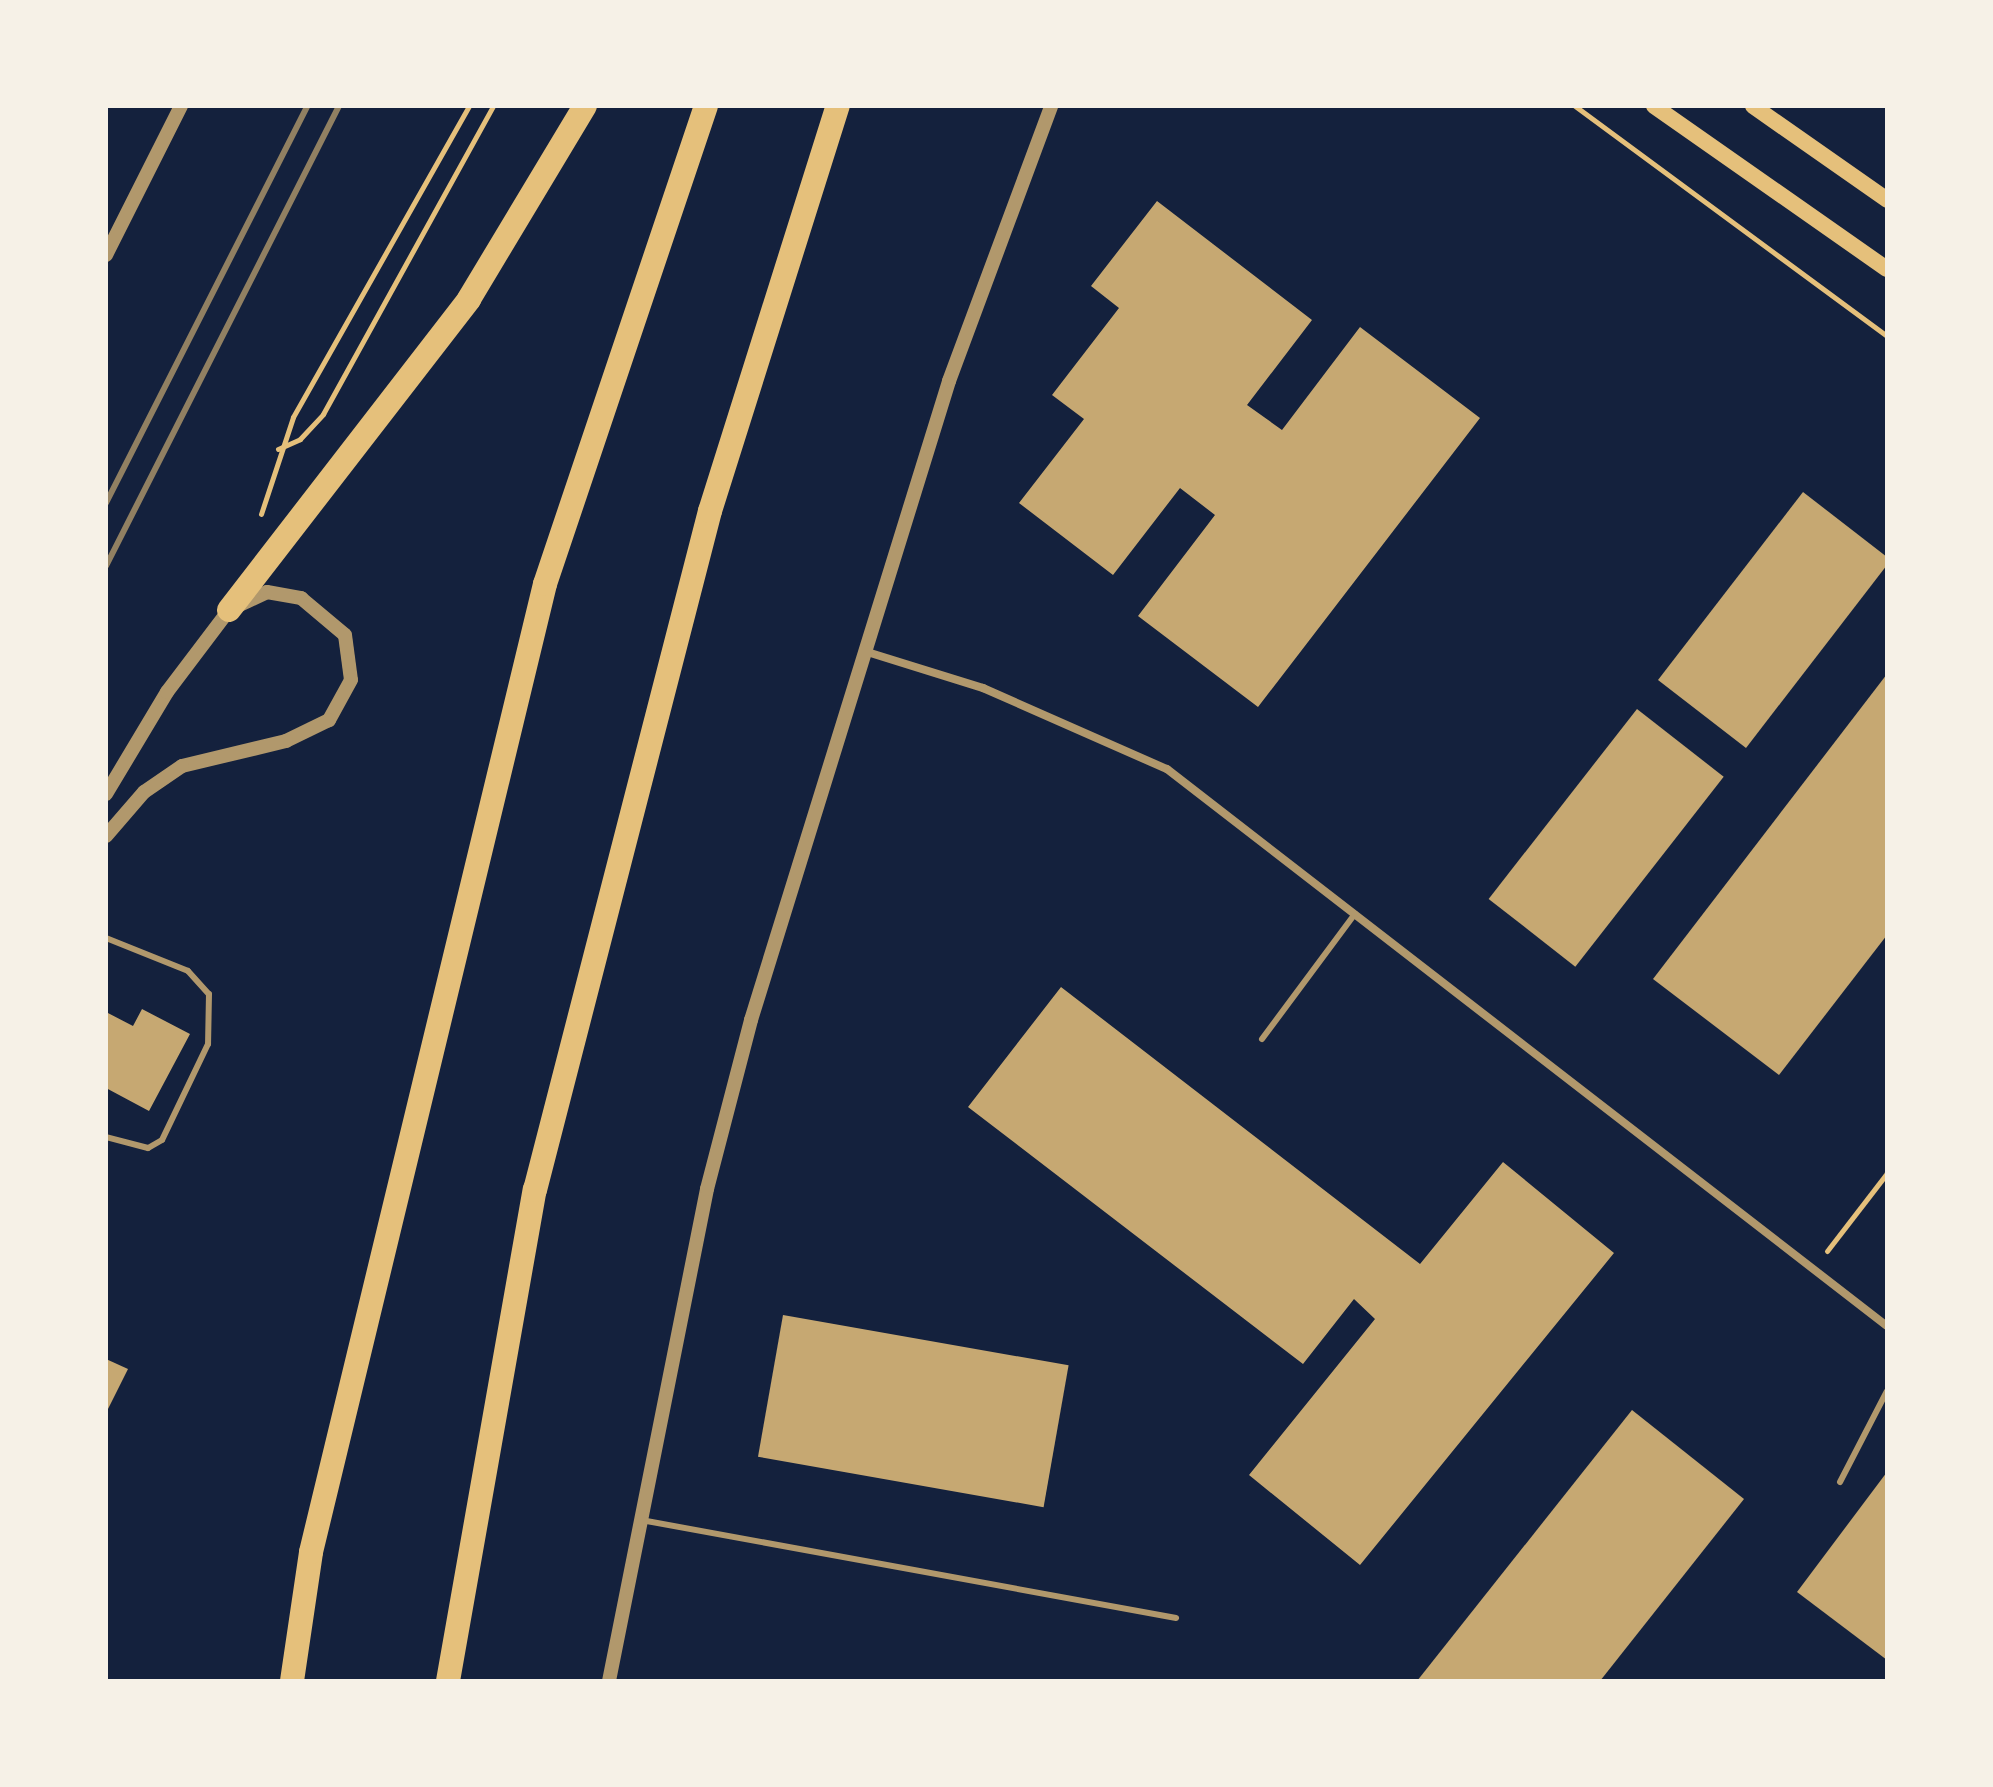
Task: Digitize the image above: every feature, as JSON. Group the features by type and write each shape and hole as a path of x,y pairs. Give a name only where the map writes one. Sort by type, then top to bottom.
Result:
{"highway":[{"path":"229,610 469,299 585,106"},
{"path":"292,1681 311,1552 545,584 706,106"},
{"path":"448,1681 535,1190 710,511 838,106"}],"main road":[{"path":"1654,106 1887,269"},
{"path":"1753,106 1887,200"}],"street":[{"path":"106,255 181,106"},
{"path":"609,1681 637,1519 707,1189 798,853 949,381 1051,106"},
{"path":"106,794 167,692 229,610 267,592 320,609 345,635 351,656 343,701 309,733 182,766 144,792 106,836"},
{"path":"863,651 983,688 1167,769 1887,1326"}],"lane":[{"path":"1262,1039 1355,914"},
{"path":"106,938 188,971 209,994 208,1044 162,1140 148,1148 106,1137"},
{"path":"1840,1482 1887,1391"},
{"path":"637,1519 1176,1618"}],"path":[{"path":"256,524 278,449 469,106"},
{"path":"278,449 300,439 323,414 493,106"},
{"path":"1575,106 1887,336"},
{"path":"1812,1269 1887,1173"}],"building":[{"path":"1157,201 1312,320 1247,405 1282,430 1360,327 1480,418 1258,707 1138,616 1215,515 1180,488 1113,575 1019,503 1084,419 1052,395 1119,308 1091,286"},
{"path":"1803,492 1887,557 1887,565 1746,748 1658,680"},
{"path":"1887,674 1887,935 1779,1075 1653,979"},
{"path":"1637,709 1724,777 1575,967 1489,899"},
{"path":"1061,987 1420,1264 1503,1162 1614,1253 1360,1565 1249,1475 1375,1319 1354,1299 1303,1364 968,1107"},
{"path":"142,1009 190,1034 149,1111 106,1088 106,1012 133,1026"},
{"path":"783,1315 1069,1365 1044,1507 758,1457"},
{"path":"106,1359 128,1369 106,1413"},
{"path":"1632,1410 1744,1499 1600,1681 1417,1681"},
{"path":"1887,1472 1887,1660 1797,1592"}],"railway":[{"path":"106,503 307,106"},
{"path":"106,566 339,106"}]}
